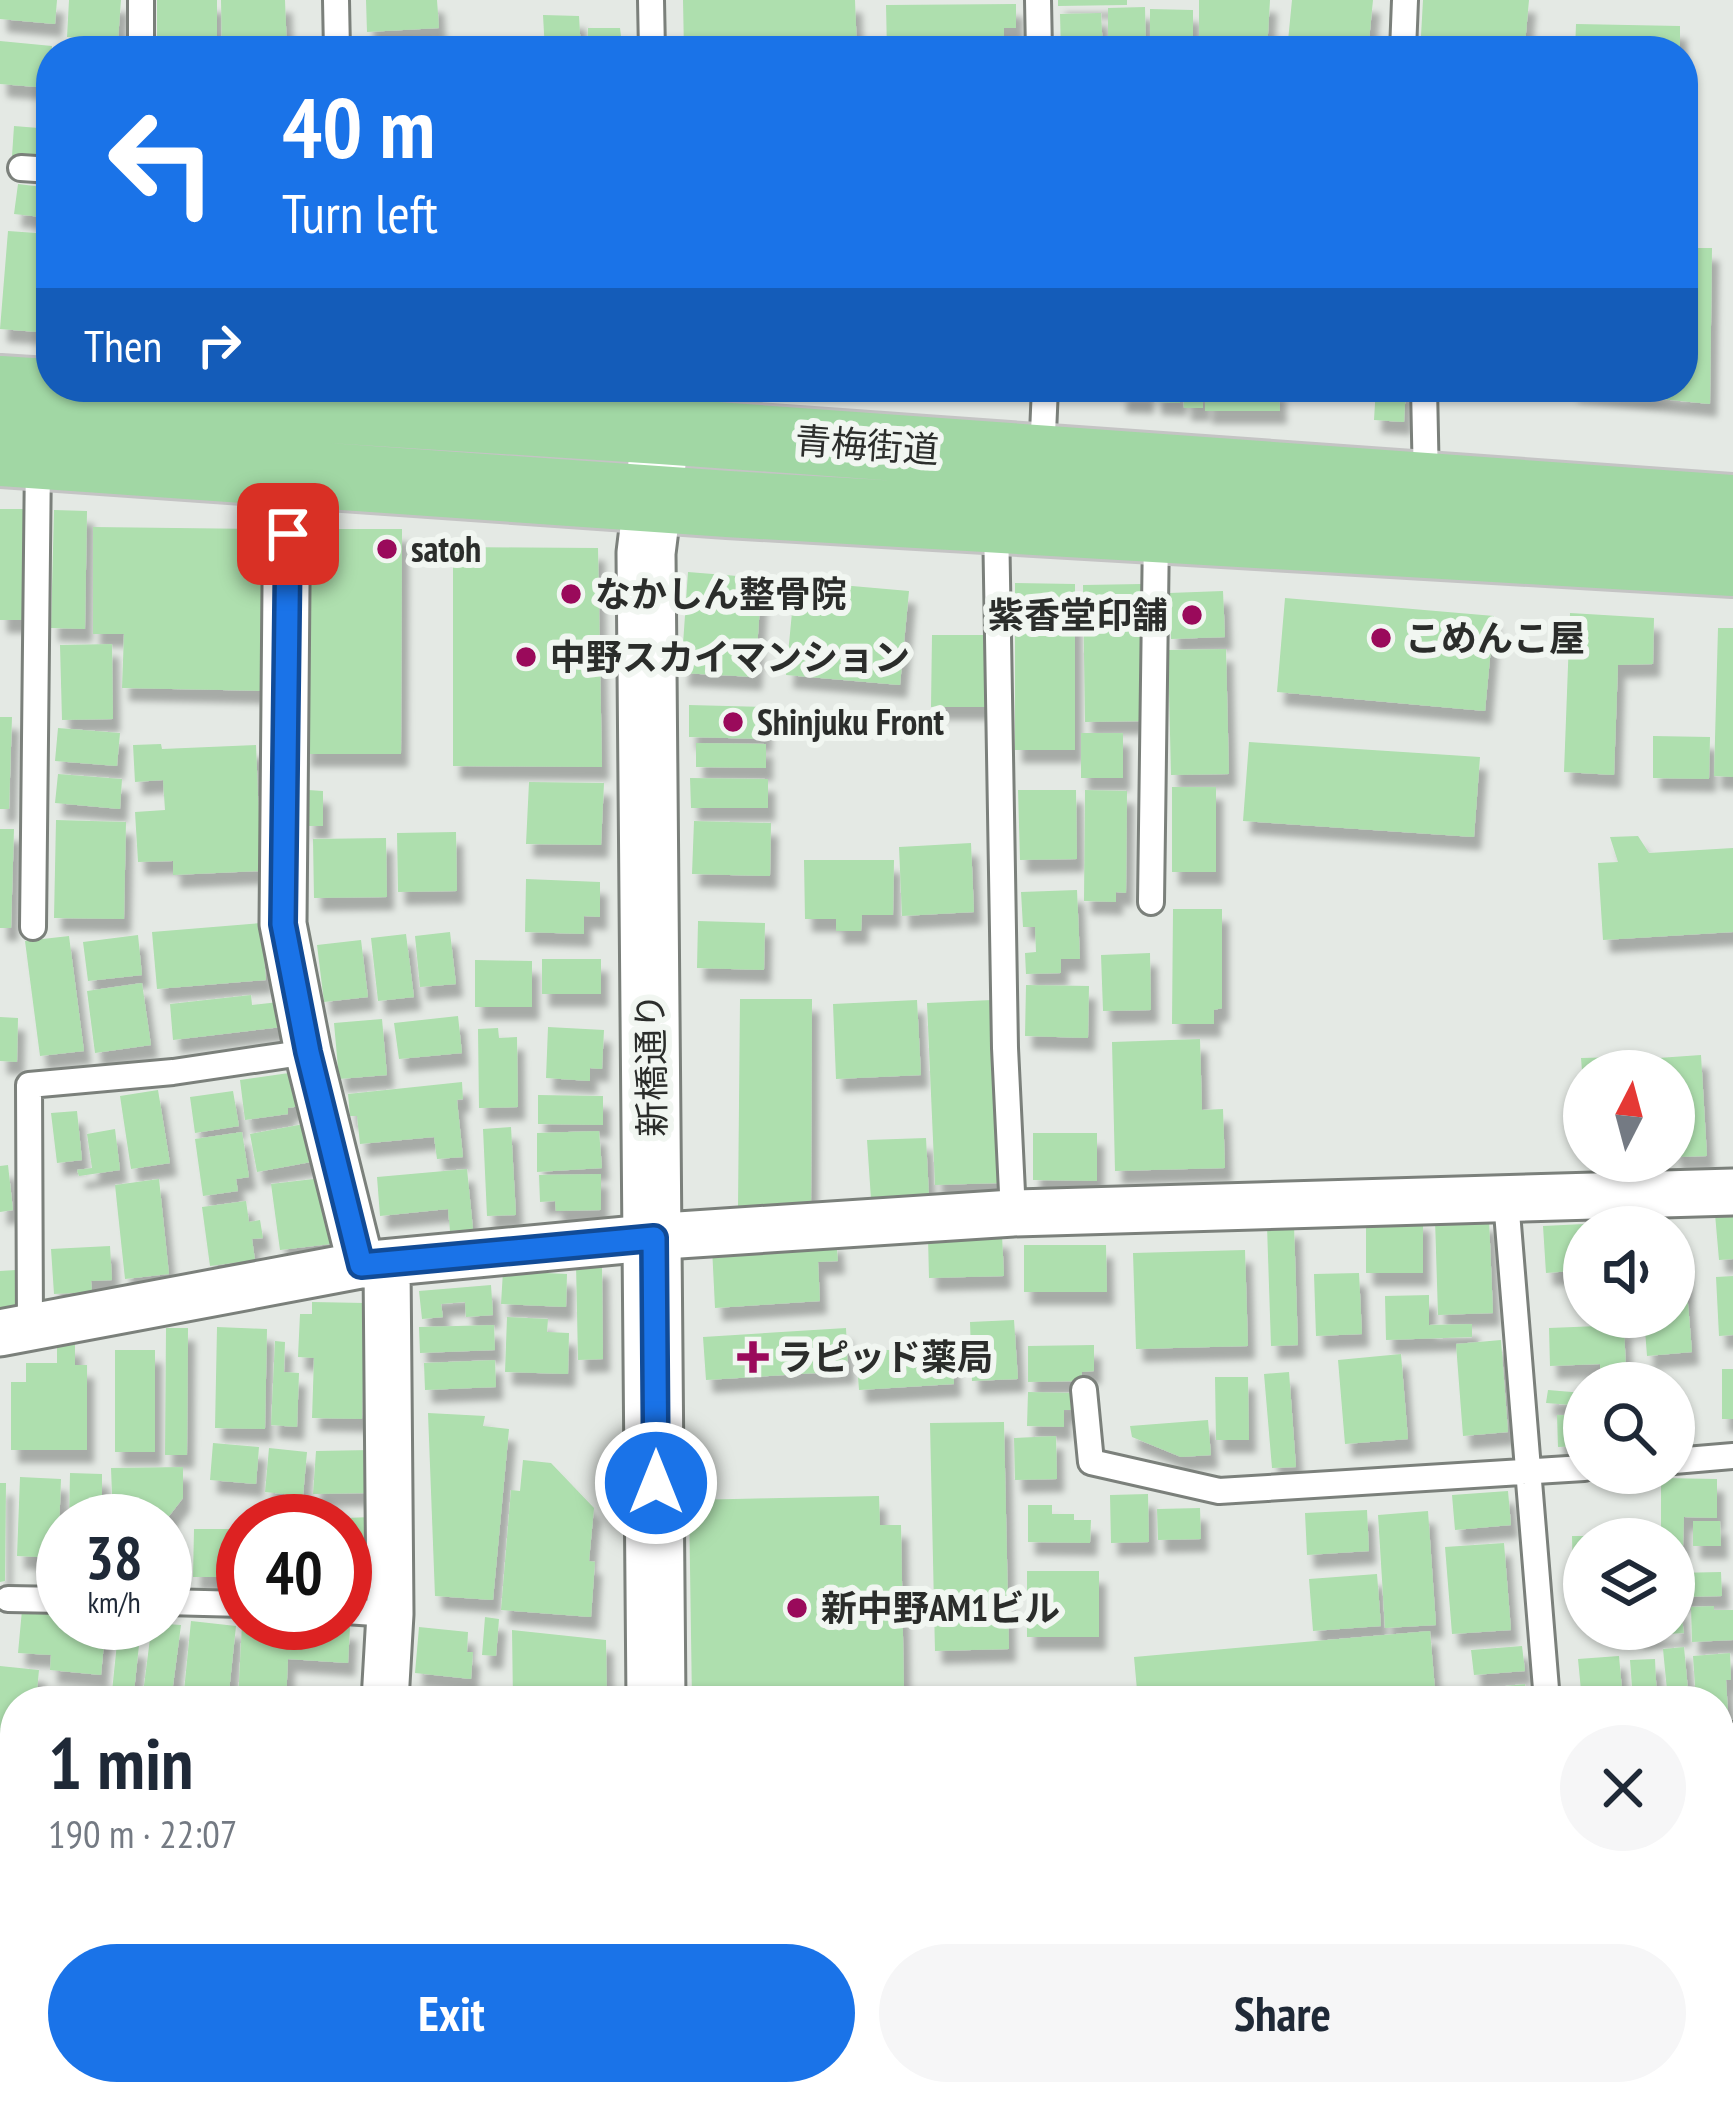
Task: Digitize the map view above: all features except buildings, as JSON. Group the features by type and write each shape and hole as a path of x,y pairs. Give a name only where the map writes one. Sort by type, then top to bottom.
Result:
{"main road":[{"name":"青梅街道","path":"0,389 36,390"},
{"name":"青梅街道","path":"393,402 661,420 1042,458 1733,508"},
{"name":"青梅街道","path":"19,455 1733,563"}],"street":[{"name":"新橋通り","path":"656,1686 645,770 646,553 661,420"},
{"path":"287,473 283,924 308,1052 374,1264 391,1614 386,1686"},
{"path":"15,1330 374,1264 654,1238 1013,1213 1733,1192"}],"lane":[{"path":"141,36 142,0"},
{"path":"336,0 337,36"},
{"path":"651,0 652,36"},
{"path":"1038,0 1039,36"},
{"path":"1404,36 1405,0"},
{"path":"20,168 36,169"},
{"path":"1042,458 1044,402"},
{"path":"1424,402 1426,486"},
{"path":"19,455 33,928"},
{"path":"996,518 1004,1024 1013,1213"},
{"path":"1151,902 1156,528"},
{"path":"15,1330 28,1085 172,1072 308,1052"},
{"path":"1506,1200 1546,1686"},
{"path":"1084,1390 1091,1462 1219,1491 1563,1470"},
{"path":"1695,1459 1733,1456"},
{"path":"8,1599 36,1600"},
{"path":"372,1613 391,1614"}],"place":[{"name":"satoh","path":"387,549"},
{"name":"なかしん整骨院","path":"571,594"},
{"name":"紫香堂印舗","path":"1192,615"},
{"name":"こめんこ屋","path":"1381,638"},
{"name":"中野スカイマンション","path":"526,657"},
{"name":"Shinjuku Front","path":"733,722"},
{"name":"ラピッド薬局","path":"753,1357"},
{"name":"新中野AM1ビル","path":"797,1608"}],"route":[{"path":"288,534 283,924 308,1052 361,1265 654,1238 656,1483"}]}
